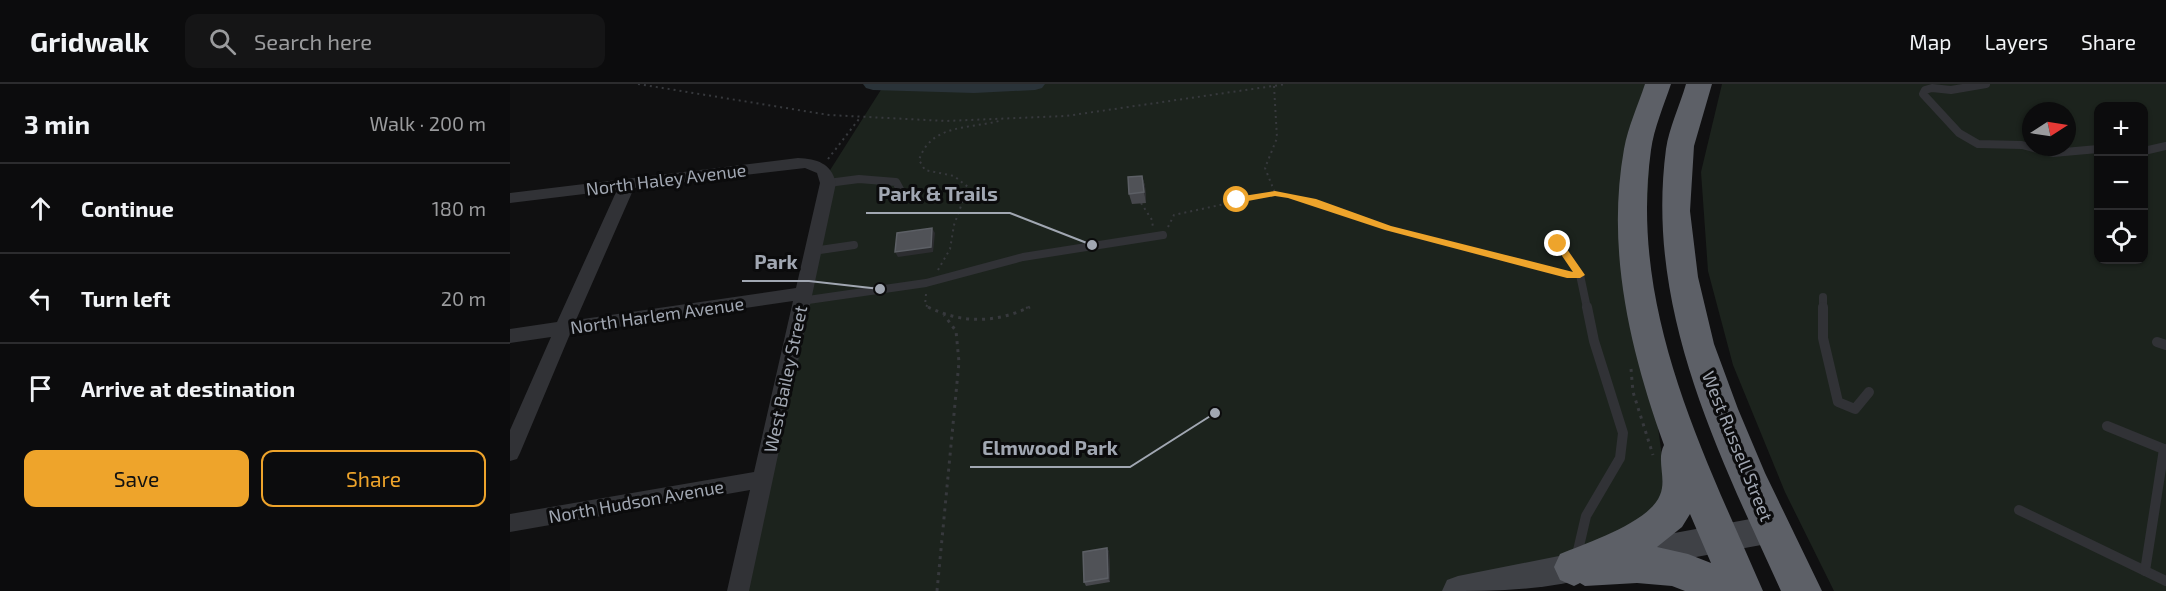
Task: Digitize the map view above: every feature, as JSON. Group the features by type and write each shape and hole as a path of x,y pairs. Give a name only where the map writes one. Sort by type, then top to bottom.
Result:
{"highway":[{"path":"1658,84 1636,159 1632,223 1637,290 1652,354 1668,407 1743,591"},
{"name":"West Russell Street","path":"1699,84 1686,120 1675,191 1676,231 1687,302 1715,399 1802,591"},
{"path":"1574,567 1645,533 1670,514 1677,502 1680,490 1680,474 1668,407"},
{"path":"1574,567 1669,567 1694,575 1717,591"}],"main road":[{"path":"1458,591 1503,586 1574,567 1720,537 1772,529"}],"street":[{"name":"North Haley Avenue","path":"510,198 783,164 813,164 825,176"},
{"name":"West Bailey Street","path":"738,591 813,251 825,176"},
{"path":"510,453 628,183"},
{"name":"North Harlem Avenue","path":"510,336 802,297"},
{"name":"North Hudson Avenue","path":"510,523 763,479"}],"lane":[{"path":"1986,84 1951,90 1932,88 1925,90 1923,94 1959,133 1978,144 2022,145 2053,153 2094,149"},
{"path":"2148,150 2166,146"},
{"path":"825,176 896,182 902,193"},
{"path":"802,297 933,281 1031,255 1159,235"},
{"path":"1558,244 1580,275 1594,341 1623,433 1620,458 1586,516 1574,567"},
{"path":"813,251 854,245"},
{"path":"1823,297 1823,338 1838,402 1855,409 1869,392"},
{"path":"2107,426 2165,449 2145,571"},
{"path":"2019,510 2166,581"}],"path":[{"path":"638,84 804,112 906,121 1003,119 1089,113 1287,84"},
{"path":"1274,86 1277,138 1265,168 1275,194"},
{"path":"825,176 859,118"},
{"path":"1003,119 990,124 947,131 930,138 921,148 919,160 925,170 948,173 962,179 968,187 954,225 950,249 924,298 925,305 954,317 990,321 1008,318 1031,306"},
{"path":"1174,215 1237,200 1275,194 1313,201 1389,228 1567,275 1580,275"},
{"path":"1141,203 1159,235"},
{"path":"937,591 959,362 956,331 943,314"}],"shaded area":[{"path":"1035,84 1653,84 1642,312 1670,514 1574,567 1456,591 736,591 827,175 884,85 974,87"},
{"path":"1722,84 2166,84 2166,591 1834,591 1785,492 1733,365 1708,271 1701,172"}],"building":[{"path":"1142,176 1144,192 1129,194 1128,177"},
{"path":"932,228 931,247 895,252 897,233"},
{"path":"1107,548 1108,578 1084,582 1083,552"}],"waterway":[{"path":"873,84 974,87 1035,84"}],"place":[{"name":"Park & Trails","path":"1092,245"},
{"name":"Park","path":"880,289"},
{"name":"Elmwood Park","path":"1215,413"}],"route":[{"path":"1237,200 1275,194 1288,195 1313,201 1389,228 1567,275 1580,275 1558,244"}]}
